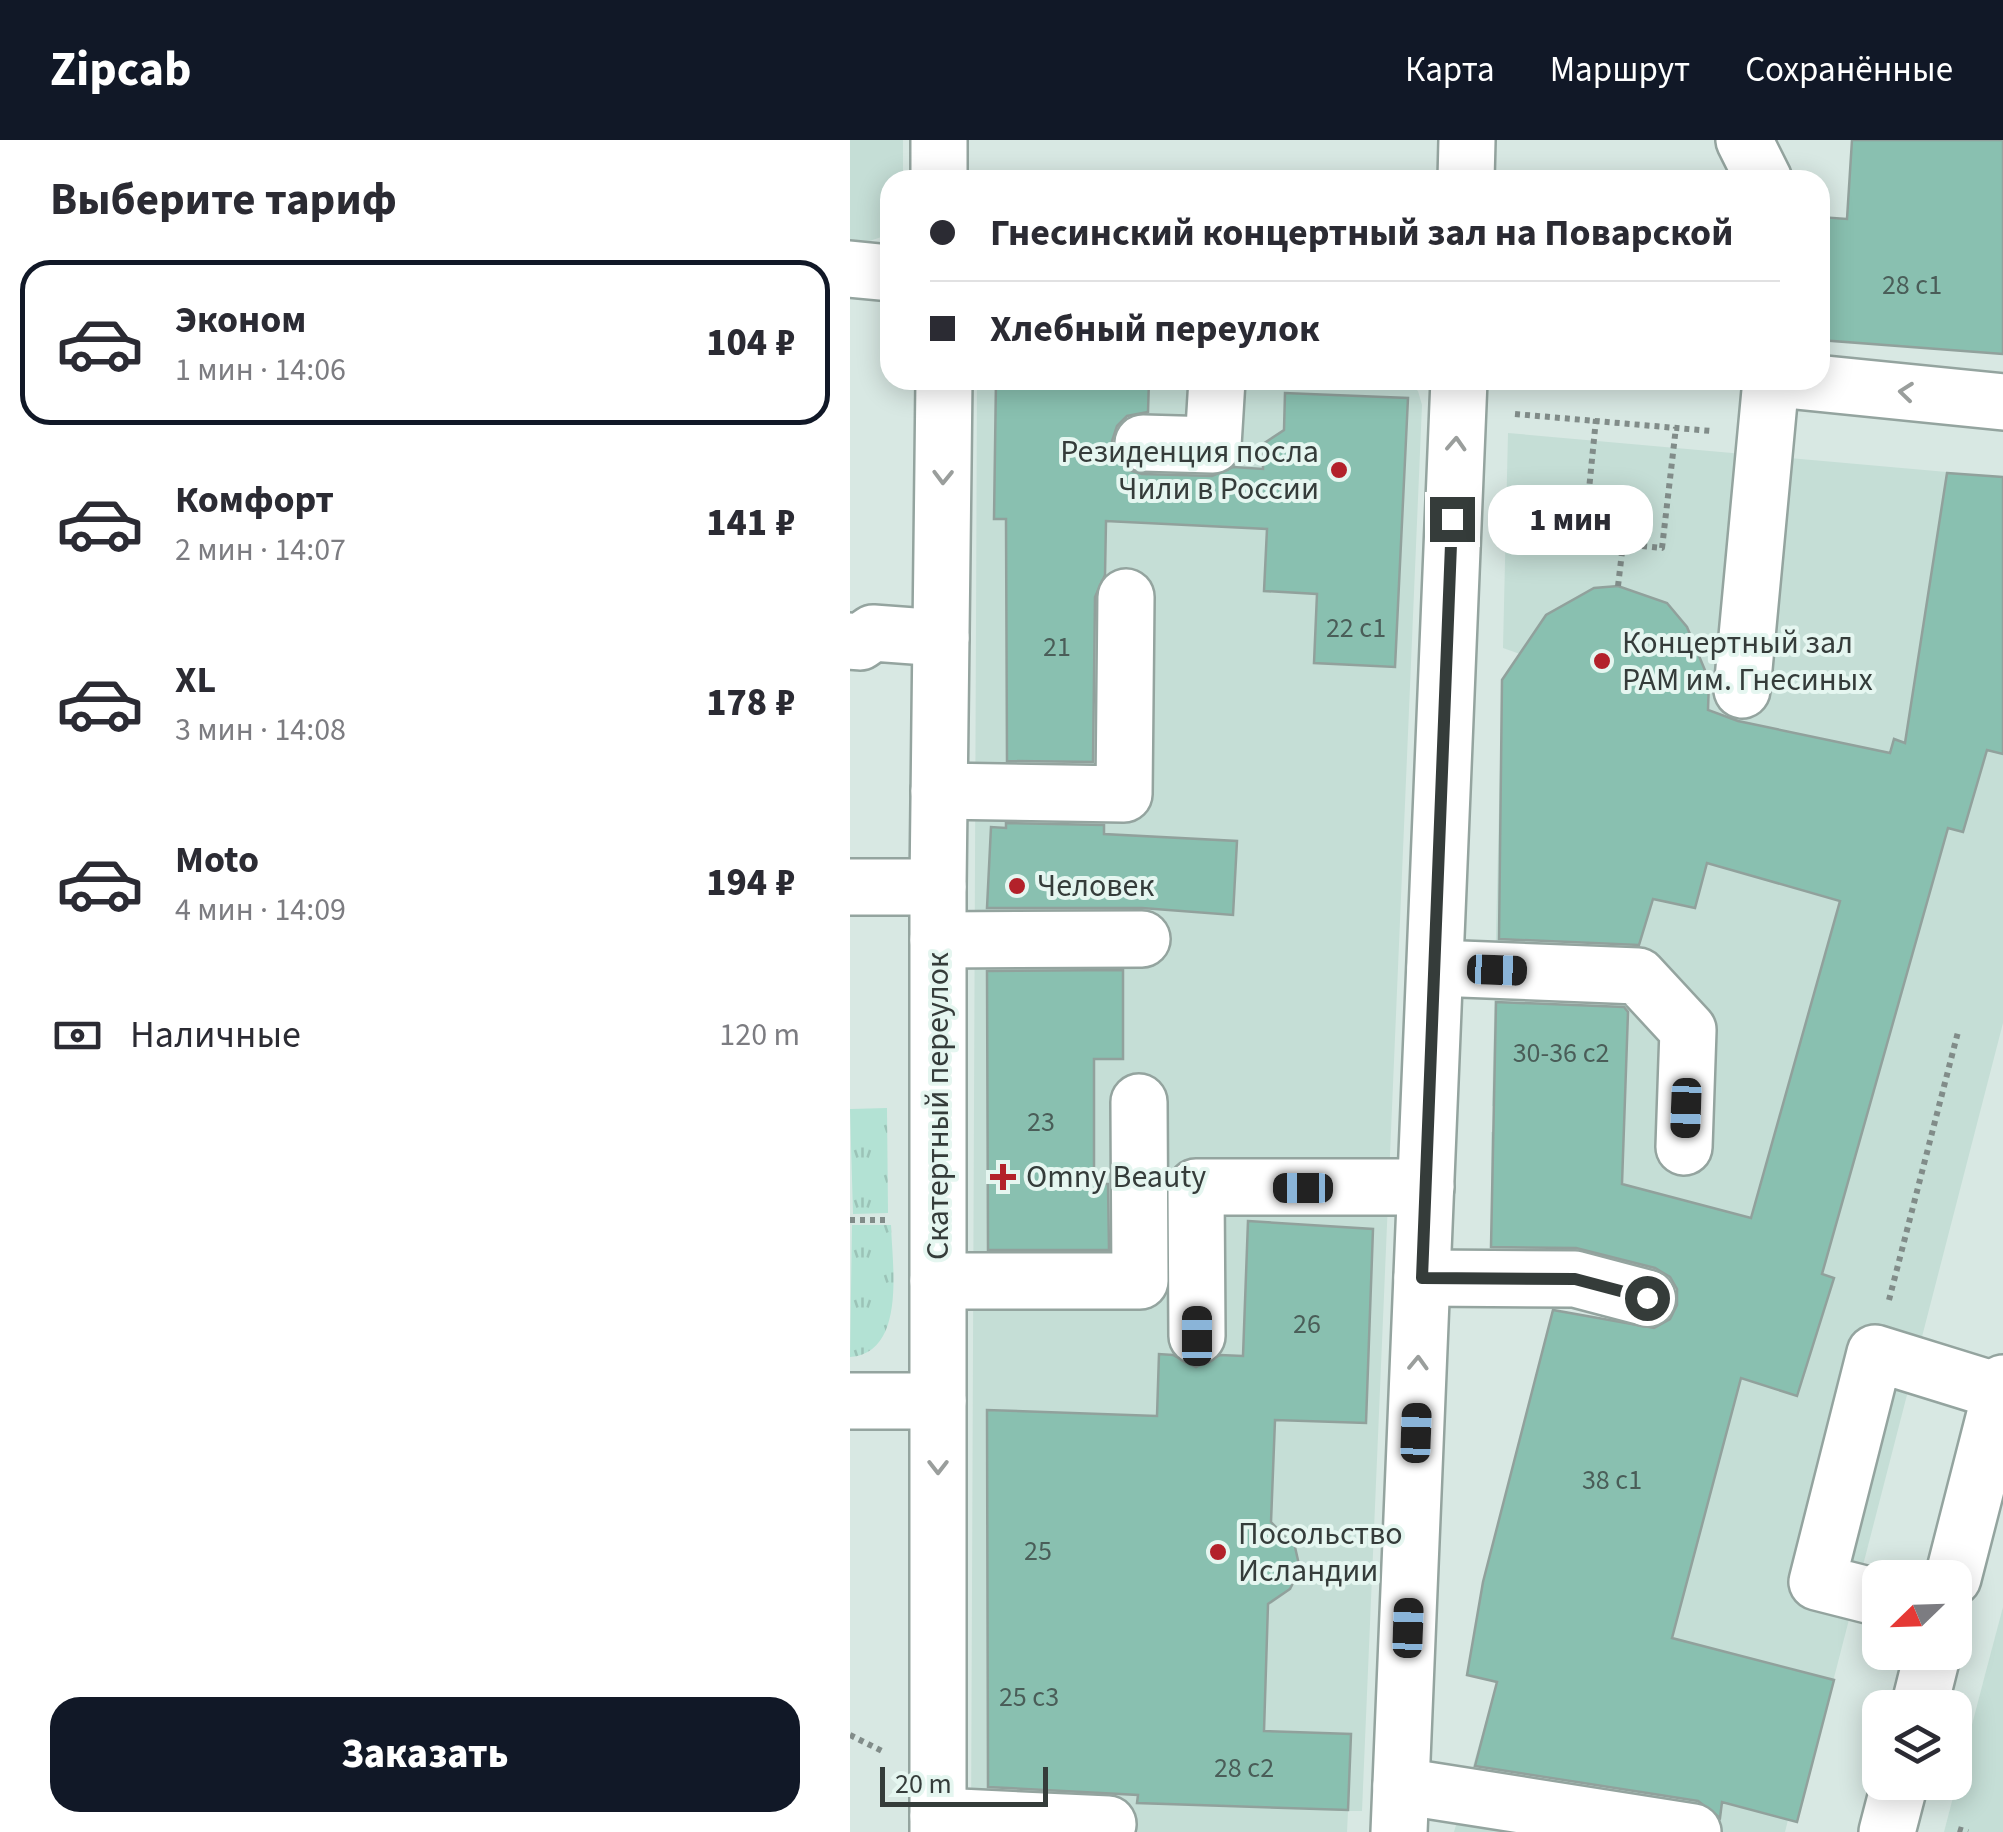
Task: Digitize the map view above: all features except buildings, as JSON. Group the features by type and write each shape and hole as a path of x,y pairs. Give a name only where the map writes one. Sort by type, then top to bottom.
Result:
{"street":[{"path":"939,140 939,170"},
{"path":"1466,170 1467,140"},
{"path":"1744,140 1759,170"},
{"path":"850,269 880,272"},
{"path":"1830,384 2003,402"},
{"name":"Скатертный переулок","path":"938,1824 938,914 944,390"},
{"path":"1143,443 1213,446 1216,390"},
{"path":"1459,390 1400,1809 1693,1832"},
{"path":"1742,690 1770,390"},
{"path":"939,791 1124,794 1126,597"},
{"path":"850,641 860,642 873,634 941,638"},
{"path":"850,887 938,914 1142,940"},
{"path":"1435,968 1638,976 1688,1030 1684,1147"},
{"path":"938,1281 1140,1281 1139,1102"},
{"path":"1197,1336 1196,1188 1426,1187"},
{"path":"1422,1278 1575,1279 1647,1298"},
{"path":"1862,1594 1816,1582 1875,1353 2002,1387 1958,1560"},
{"path":"850,1401 938,1401"},
{"path":"1887,1832 1895,1800"},
{"path":"938,1824 1108,1824"}],"path":[{"path":"1596,419 1584,540 1622,544 1662,548 1676,427"},
{"path":"1618,586 1622,544"},
{"path":"1875,1353 1958,1032"},
{"path":"850,1220 896,1220"},
{"path":"850,1735 892,1756"},
{"path":"1958,1829 1968,1832"}],"shaded area":[{"path":"850,140 903,140 903,170 880,170 880,237 850,244"},
{"path":"977,390 1417,390 1422,405 1362,1811 1348,1811 1347,1832 971,1832"},
{"path":"1508,433 2003,477 2003,1023 1797,1821 1788,1820 1785,1832 1454,1832 1497,1682 1467,1675 1483,1582 1550,1321 1650,1351 1667,1269 1578,1246 1576,1251 1491,1251 1491,1132 1522,1132 1523,1107 1492,1106 1502,680 1520,654 1503,648"},
{"path":"2003,1607 2003,1832 1944,1832 1952,1800 1972,1800 1972,1725"}],"green space":[{"path":"887,1108 888,1213 853,1214 850,1109"},
{"path":"852,1225 891,1225 893,1282 892,1304 881,1340 868,1352 850,1357"}],"place":[{"name":"Резиденция посла Чили в России","path":"1339,470"},
{"name":"Концертный зал РАМ им. Гнесиных","path":"1602,661"},
{"name":"Человек","path":"1017,886"},
{"name":"Omny Beauty","path":"1003,1177"},
{"name":"Посольство Исландии","path":"1218,1552"}],"route":[{"path":"1452,519 1422,1278 1575,1279 1647,1298"}]}
